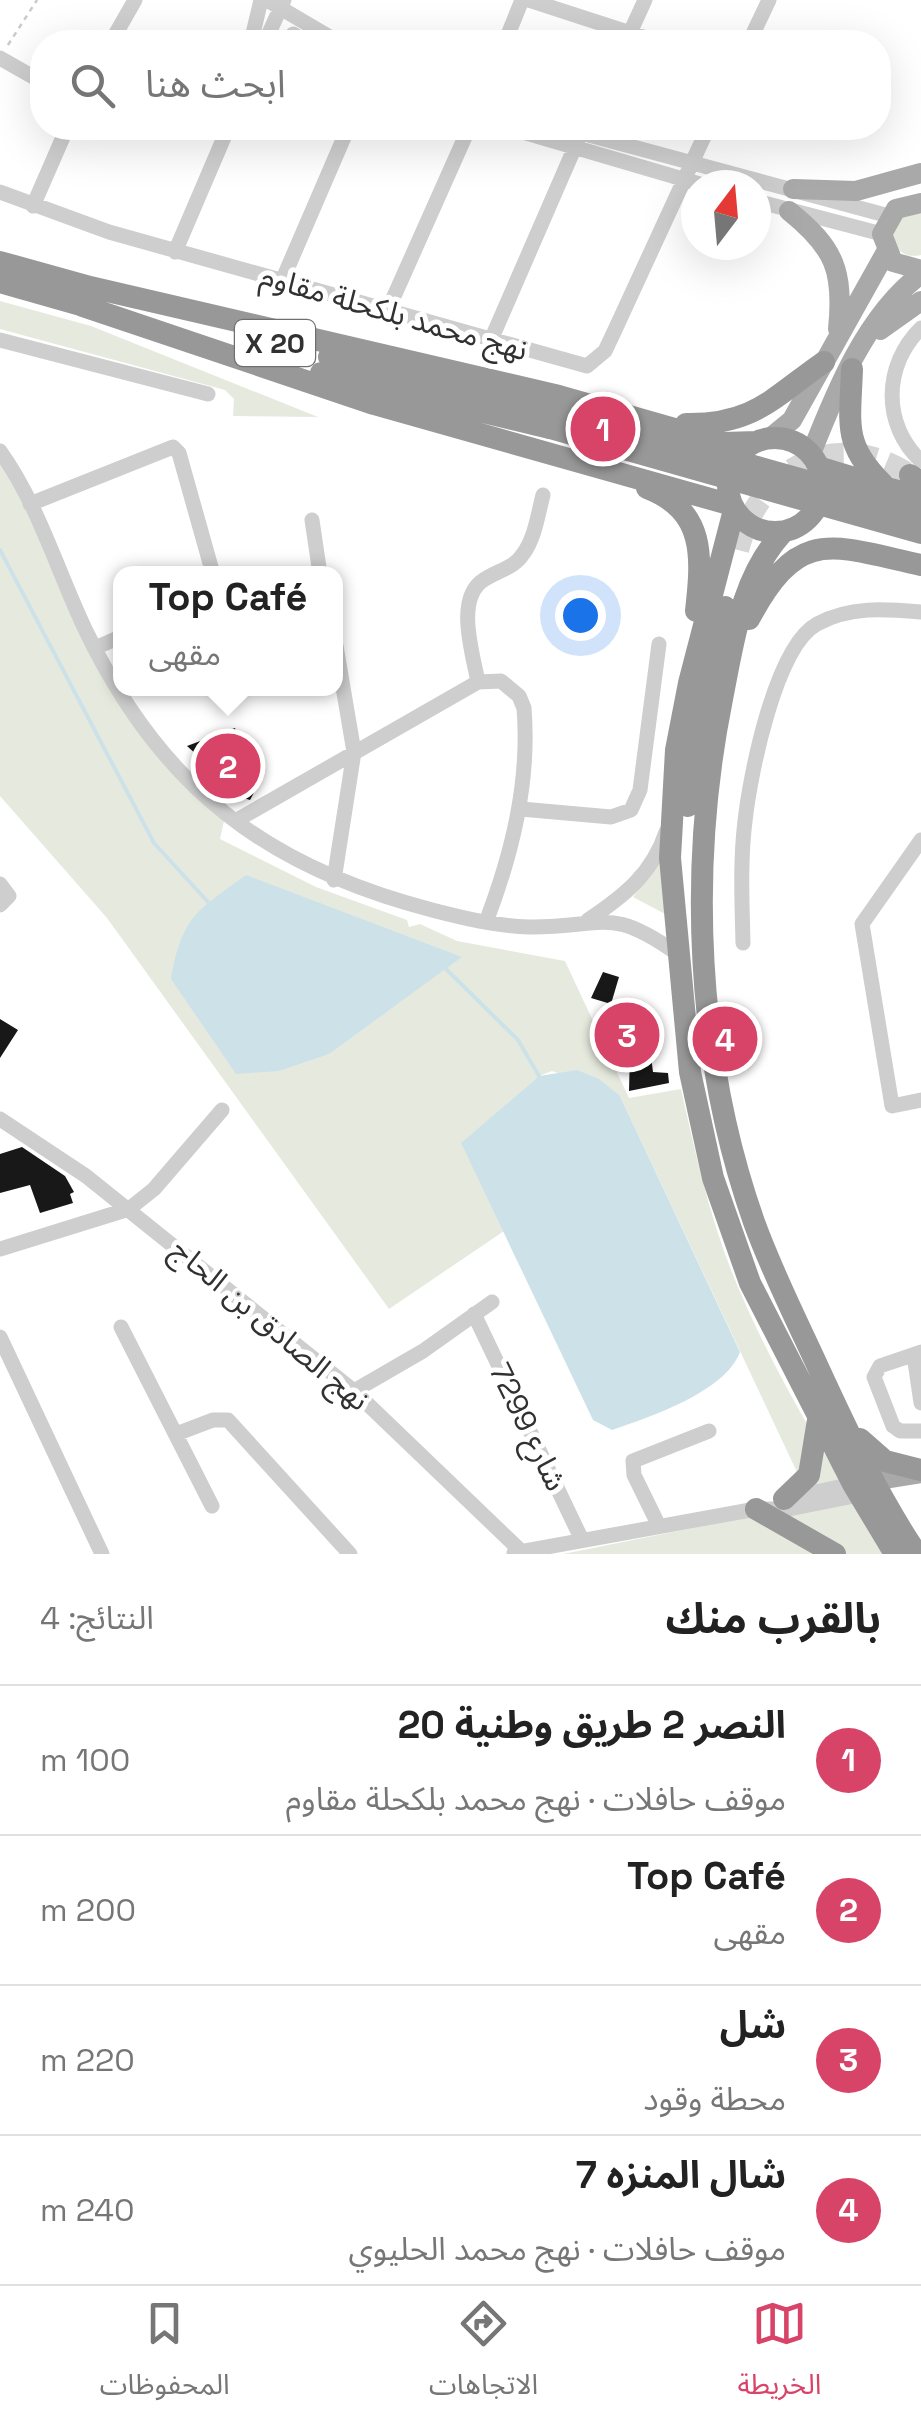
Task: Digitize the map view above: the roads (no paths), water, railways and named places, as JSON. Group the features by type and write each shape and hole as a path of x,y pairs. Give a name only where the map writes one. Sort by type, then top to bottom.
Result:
{"highway":[{"name":"X 20","path":"0,262 86,296 312,370 552,419 921,514"},
{"name":"X 20","path":"0,282 86,296"},
{"path":"86,296 387,354 724,443 763,440 799,445 814,461 921,498"},
{"path":"86,296 374,404 733,508 756,528 822,531 921,561"},
{"path":"646,420 714,424 738,421 764,408 824,362"},
{"path":"852,369 849,434 856,454 888,488"},
{"name":"X 20","path":"552,419 921,533"},
{"path":"688,683 733,508 728,490 734,462 763,440"},
{"path":"550,454 654,491 686,512 694,524 700,571 674,785 670,858 679,924"},
{"path":"814,461 821,497 815,511 788,530 755,568 738,618 707,810 702,888 704,955 718,1071 754,1222 828,1414 870,1452 921,1472"},
{"path":"723,693 747,623 766,588 790,560 831,548 921,561"},
{"path":"738,550 698,720 679,924 690,1072 714,1178 750,1283 828,1414 896,1554"},
{"path":"828,1414 809,1475 770,1505 835,1554"},
{"path":"867,1488 917,1554"}],"main road":[{"path":"791,200 856,192 921,173"},
{"path":"791,200 835,263 840,282 837,337"},
{"path":"763,440 792,420 837,337 885,234 904,204 921,203"},
{"path":"885,234 903,268 921,272"},
{"path":"814,461 834,395 889,304 921,272"},
{"path":"867,340 921,301"},
{"path":"867,1488 921,1472"},
{"path":"867,1488 921,1485"}],"street":[{"path":"118,30 134,0"},
{"path":"510,30 526,0 614,30"},
{"path":"631,30 645,0"},
{"path":"754,30 769,0"},
{"path":"258,30 273,1"},
{"path":"267,30 273,1"},
{"path":"273,1 319,30"},
{"path":"0,58 30,75"},
{"path":"33,206 62,140"},
{"path":"175,252 223,140"},
{"path":"282,281 343,140"},
{"path":"387,312 464,140"},
{"path":"491,340 577,140 681,171"},
{"name":"نهج محمد بلكحلة مقاوم","path":"687,170 702,140"},
{"name":"نهج محمد بلكحلة مقاوم","path":"0,192 175,252 578,365 596,360 614,332 681,183"},
{"path":"771,195 885,234"},
{"path":"771,201 791,200"},
{"path":"917,473 900,437 891,392 902,350 921,328"},
{"path":"0,340 208,394"},
{"path":"30,504 173,446 179,453 211,566"},
{"path":"0,451 30,504 95,648 113,677"},
{"path":"478,682 468,630 470,596 482,580 513,565 525,553 542,495"},
{"path":"312,520 319,566"},
{"path":"743,943 745,822 753,771 795,645 814,626 839,615 877,608 921,612"},
{"path":"95,648 113,639"},
{"path":"520,809 612,818 631,810 640,790 658,644"},
{"path":"237,820 478,682 501,681 519,696 524,708 520,809 505,872 486,922"},
{"path":"334,880 354,752 343,687"},
{"path":"125,696 156,747 200,793 292,861 334,880 486,922 538,926 588,920 638,927 679,955"},
{"path":"588,920 624,896 659,853 674,785"},
{"path":"921,840 862,924 892,1106 921,1100"},
{"path":"0,1249 129,1209 154,1190 222,1110"},
{"name":"نهج الصادق بن الحاج","path":"0,1119 129,1209 354,1392 519,1553"},
{"path":"354,1392 423,1351 492,1302"},
{"name":"شارع 7299","path":"474,1314 582,1540"},
{"path":"122,1327 212,1506"},
{"path":"0,1337 102,1554"},
{"path":"921,1404 917,1354 880,1366 874,1377 893,1426 900,1431 921,1431"},
{"path":"176,1434 212,1420 228,1420 350,1554"},
{"path":"660,1526 634,1475 633,1461 709,1431"},
{"path":"519,1553 867,1488"}],"water":[{"path":"246,875 462,957 329,1054 279,1071 236,1074 171,979 186,928 203,907"},
{"path":"577,1070 599,1079 620,1096 740,1352 732,1366 703,1391 612,1430 593,1420 461,1143 539,1076"}],"waterway":[{"path":"0,550 154,843 208,902"},
{"path":"446,969 518,1040 539,1076"}],"tunnel":[{"path":"738,550 748,521 763,497 803,463 828,455 854,454 882,461 910,475"}],"place":[{"name":"النصر 2 طريق وطنية 20","path":"603,429"},
{"name":"Top Café","path":"228,766"},
{"name":"شل","path":"627,1035"},
{"name":"شال المنزه 7","path":"725,1039"}]}
